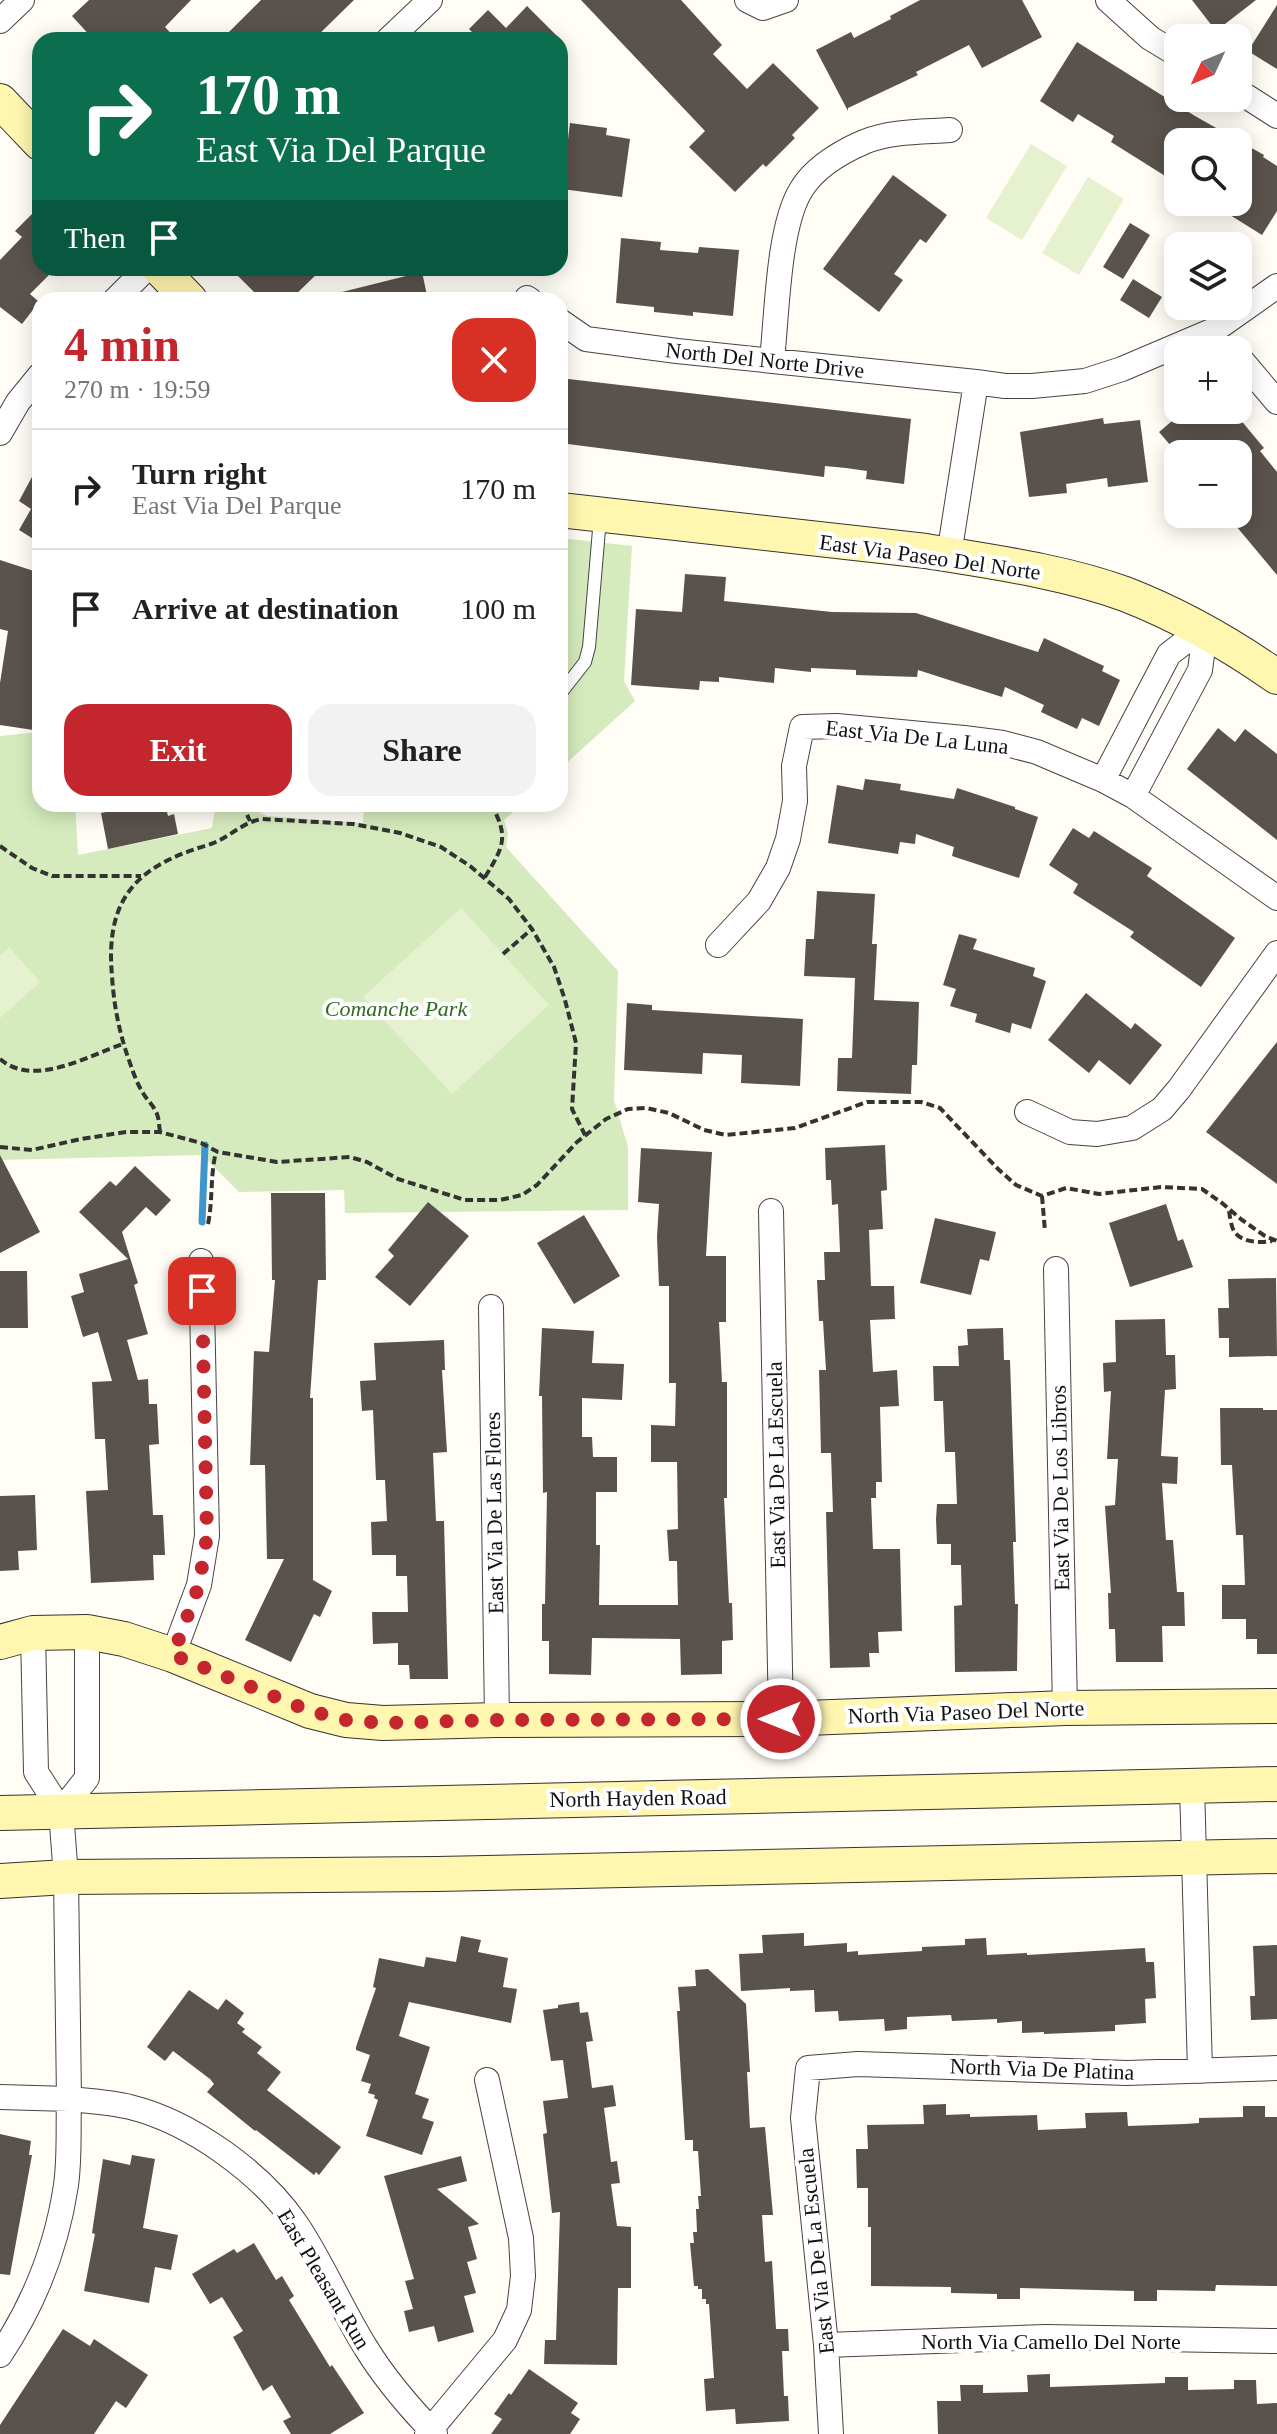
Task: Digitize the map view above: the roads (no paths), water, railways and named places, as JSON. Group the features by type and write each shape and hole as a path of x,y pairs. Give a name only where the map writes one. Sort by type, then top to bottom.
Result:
{"main road":[{"path":"0,101 32,135"},
{"path":"167,276 182,292"},
{"name":"East Via Paseo Del Norte","path":"568,511 949,555 1087,583 1125,594 1202,629 1277,677"},
{"name":"North Via Paseo Del Norte","path":"0,1642 33,1633 87,1632 124,1639 173,1655 310,1711 346,1720 383,1723 781,1719 1065,1708 1277,1706"},
{"name":"North Hayden Road","path":"0,1813 1277,1784"},
{"path":"0,1881 66,1877 453,1874 1277,1856"}],"street":[{"path":"0,21 22,0"},
{"path":"396,32 430,0"},
{"path":"1108,0 1150,38 1164,46"},
{"path":"1252,100 1277,116"},
{"path":"772,360 785,238 800,190 815,172 866,141 900,134 950,130"},
{"path":"123,292 139,276"},
{"name":"North Del Norte Drive","path":"568,327 586,339 1005,386 1085,381 1122,369 1216,329 1277,286"},
{"path":"1216,329 1222,336"},
{"path":"1252,373 1277,402"},
{"path":"949,555 976,382"},
{"path":"0,433 32,385"},
{"path":"1103,780 1169,654 1202,629"},
{"path":"1133,796 1200,670 1202,629"},
{"name":"East Via De La Luna","path":"718,945 759,901 778,868 788,839 795,801 794,766 802,727 837,726 1003,743 1037,752 1133,796 1277,898"},
{"path":"1027,1112 1070,1132 1097,1134 1132,1128 1162,1109 1277,953"},
{"name":"East Via De La Escuela","path":"771,1211 781,1719"},
{"path":"173,1655 199,1585 207,1536 201,1261"},
{"name":"East Via De Los Libros","path":"1056,1269 1065,1708"},
{"name":"East Via De Las Flores","path":"491,1307 497,1720"},
{"path":"61,1811 87,1778 87,1632"},
{"path":"0,2355 21,2324 51,2254 66,2184 69,2099 66,1877 61,1811 36,1772 33,1633"},
{"path":"1192,1785 1200,2071"},
{"name":"North Via De Platina","path":"808,2068 858,2064 1127,2073 1277,2068"},
{"name":"East Via De La Escuela","path":"808,2068 803,2118 826,2345 831,2434"},
{"name":"East Pleasant Run","path":"0,2097 69,2099 128,2106 195,2132 235,2162 271,2194 296,2224 373,2358 431,2433 505,2340 519,2310 523,2276 521,2238 487,2080"},
{"name":"North Via Camello Del Norte","path":"826,2345 1046,2337 1277,2341"}],"lane":[{"path":"568,684 585,662 589,647 600,515"}],"waterway":[{"path":"202,1222 205,1145"}],"park label":[{"name":"Comanche Park","path":"396,1008"}]}
